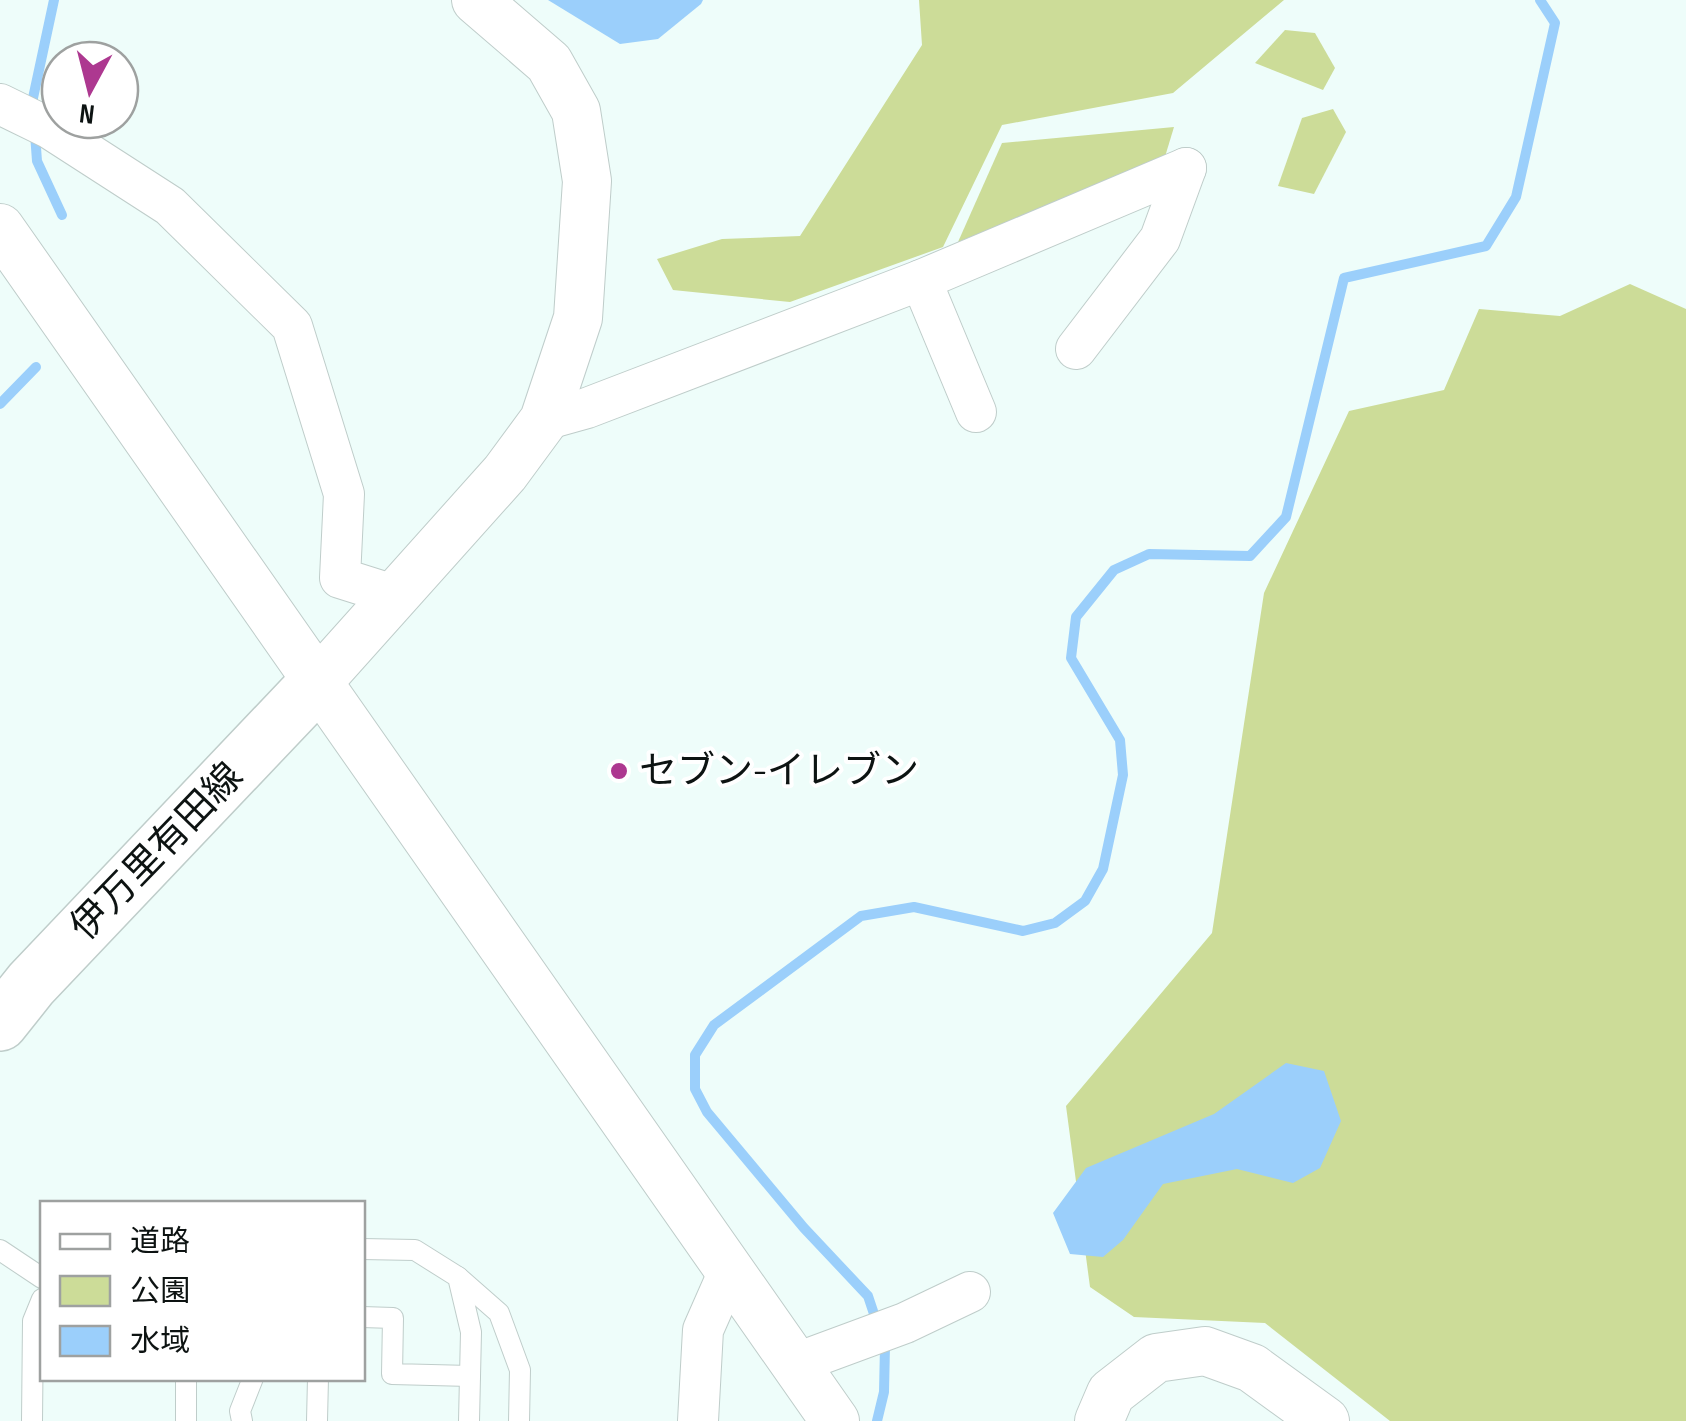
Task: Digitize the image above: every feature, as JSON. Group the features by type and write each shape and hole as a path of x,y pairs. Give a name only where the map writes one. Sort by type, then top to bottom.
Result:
{"main road":[{"name":"伊万里有田線","path":"0,1023 31,984 317,684"}],"street":[{"path":"317,684 506,474 544,420 578,318 587,181 576,111 549,63 476,0"},
{"path":"21,115 170,206 292,326 344,494 340,578 397,596"},
{"path":"544,420 587,408 921,280 1186,168 1160,240 1076,349"},
{"path":"0,228 835,1421"},
{"path":"921,280 976,412"},
{"path":"698,1421 703,1330 729,1271"},
{"path":"794,1364 905,1323 970,1292"},
{"path":"1100,1421 1110,1392 1156,1358 1204,1351 1252,1368 1325,1421"}],"lane":[{"path":"0,1250 40,1277"},
{"path":"365,1250 415,1250 458,1277 500,1313 520,1370 519,1421"},
{"path":"458,1277 471,1332 469,1421"},
{"path":"32,1421 33,1320 40,1304"},
{"path":"365,1317 393,1318 392,1374 470,1376"},
{"path":"186,1381 186,1421"},
{"path":"242,1421 240,1411 252,1381"},
{"path":"317,1421 318,1381"}],"green space":[{"path":"919,0 1284,0 1173,93 1002,125 943,247 790,302 673,290 657,259 722,239 800,236 922,45"},
{"path":"1285,30 1315,33 1335,68 1323,90 1255,63"},
{"path":"1333,109 1346,132 1314,194 1278,186 1302,118"},
{"path":"1174,127 1164,160 958,242 1002,143"},
{"path":"1630,284 1686,309 1686,1421 1390,1421 1265,1323 1134,1317 1090,1287 1066,1106 1212,933 1264,593 1349,411 1444,390 1479,309 1560,316"}],"water":[{"path":"548,0 703,0 658,39 620,44"},
{"path":"1286,1063 1324,1071 1341,1121 1320,1168 1293,1183 1237,1169 1163,1184 1123,1240 1103,1257 1070,1254 1053,1213 1086,1168 1214,1114"}],"waterway":[{"path":"33,107 54,0"},
{"path":"877,1323 868,1296 804,1228 707,1112 695,1089 695,1055 714,1025 861,916 914,907 1023,931 1055,923 1085,901 1103,869 1123,775 1120,740 1071,658 1076,617 1114,570 1149,554 1250,556 1286,517 1344,278 1486,246 1516,197 1555,23 1540,0"},
{"path":"35,134 37,161 62,215"},
{"path":"0,404 36,367"},
{"path":"877,1421 884,1392 882,1339"}],"place":[{"name":"セブン-イレブン","path":"619,771"}]}
